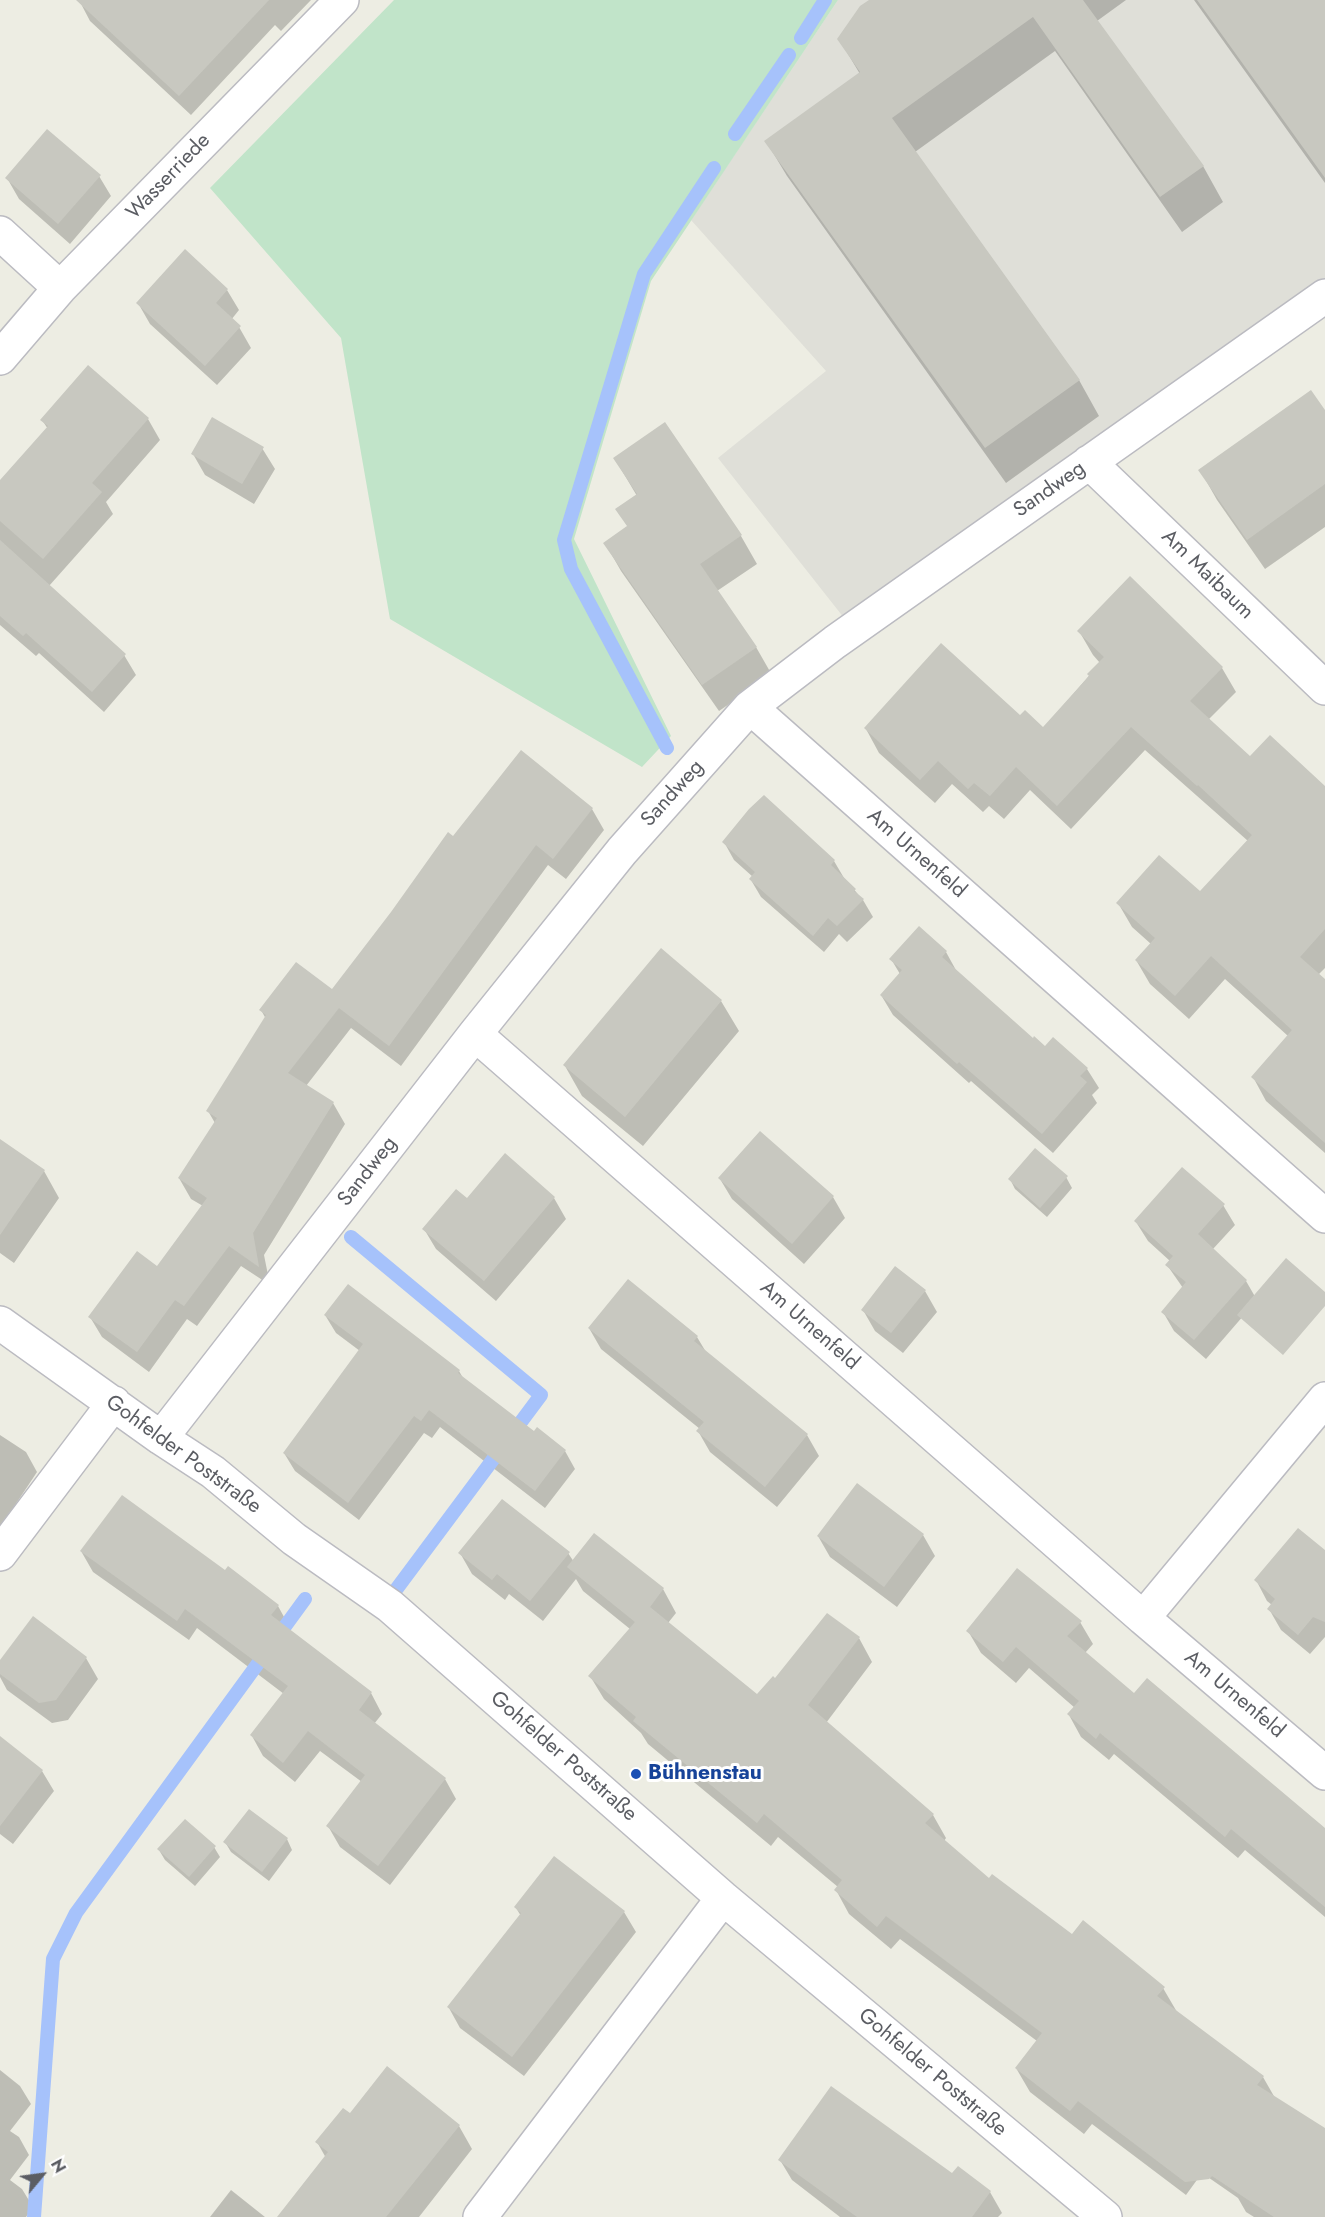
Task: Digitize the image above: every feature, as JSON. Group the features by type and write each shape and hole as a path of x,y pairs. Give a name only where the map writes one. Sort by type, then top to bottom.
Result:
{"street":[{"name":"Wasserriede","path":"0,358 60,288 342,0"},
{"path":"0,233 60,288"},
{"name":"Sandweg","path":"161,1438 475,1034 622,851 750,707 835,642 1325,296"},
{"name":"Am Maibaum","path":"1089,462 1325,688"},
{"name":"Am Urnenfeld","path":"750,707 1325,1216"},
{"name":"Am Urnenfeld","path":"475,1034 1143,1618 1325,1773"},
{"name":"Gohfelder Poststraße","path":"0,1323 161,1438 213,1472 294,1539 390,1606 723,1898 1105,2217"},
{"path":"1143,1618 1325,1399"},
{"path":"0,1554 114,1403"},
{"path":"480,2217 723,1898"}],"shaded area":[{"path":"838,0 1325,0 1325,284 848,623 718,458 826,371 691,220"}],"green space":[{"path":"394,0 838,0 651,281 574,539 671,736 642,767 390,619 341,338 210,188"}],"building":[{"path":"76,0 269,0 179,96"},
{"path":"869,0 1083,0 1204,166 1160,197 1033,17 892,118 1080,380 985,448 764,141 860,72 837,39 860,6"},
{"path":"1197,0 1325,0 1325,178"},
{"path":"47,129 101,175 58,224 5,178"},
{"path":"185,249 228,289 216,303 241,326 205,366 136,303"},
{"path":"88,365 149,418 92,483 102,492 43,559 0,521 0,480 48,426 40,420"},
{"path":"1311,390 1325,410 1325,484 1247,540 1198,470"},
{"path":"212,417 264,447 242,484 191,454"},
{"path":"665,422 742,535 700,564 757,647 702,685 603,543 627,526 615,509 637,494 613,458"},
{"path":"0,540 126,654 92,692 26,633 23,636 0,616"},
{"path":"1130,576 1223,667 1190,701 1250,756 1270,735 1325,786 1325,929 1300,957 1325,979 1325,1143 1251,1077 1292,1030 1211,956 1175,996 1135,960 1155,938 1116,903 1159,855 1200,891 1252,835 1198,785 1131,727 1057,806 1016,767 990,796 974,783 968,789 938,761 920,780 864,728 941,643 1020,715 1025,710 1043,727 1104,657 1077,631"},
{"path":"521,750 593,808 553,859 536,845 389,1046 339,1008 288,1073 334,1102 253,1233 259,1267 229,1246 184,1306 175,1300 137,1352 88,1317 137,1251 157,1266 207,1198 178,1178 217,1118 206,1111 266,1015 259,1010 296,962 332,989 448,832 453,836"},
{"path":"764,795 835,860 831,865 864,899 837,926 828,918 813,936 749,879 755,872 722,842 749,809"},
{"path":"919,926 947,951 942,957 1033,1038 1034,1036 1045,1046 1053,1037 1088,1068 1080,1076 1087,1082 1042,1134 959,1062 957,1064 880,995 902,970 889,959"},
{"path":"661,948 722,1000 625,1117 563,1065"},
{"path":"760,1131 834,1196 792,1244 718,1178"},
{"path":"0,1139 45,1170 0,1235"},
{"path":"1035,1148 1068,1176 1040,1208 1008,1179"},
{"path":"505,1153 555,1197 484,1281 422,1229 456,1189 467,1198"},
{"path":"1182,1167 1225,1204 1198,1234 1247,1280 1194,1340 1161,1312 1186,1282 1165,1265 1173,1256 1134,1221"},
{"path":"1286,1258 1325,1292 1325,1306 1283,1355 1237,1315"},
{"path":"895,1266 926,1290 891,1333 861,1310"},
{"path":"628,1279 698,1336 694,1341 808,1434 765,1487 696,1431 704,1422 588,1328"},
{"path":"348,1284 460,1370 458,1373 534,1431 537,1427 566,1450 535,1491 429,1410 421,1421 414,1416 348,1503 283,1453 363,1344 324,1315"},
{"path":"857,1483 924,1534 884,1587 817,1536"},
{"path":"122,1495 225,1570 228,1566 279,1605 271,1615 372,1692 359,1710 446,1778 378,1866 326,1826 365,1775 308,1731 283,1763 250,1735 288,1686 185,1609 177,1621 80,1551"},
{"path":"502,1499 570,1552 530,1601 497,1574 492,1580 458,1553"},
{"path":"1298,1528 1325,1550 1325,1622 1313,1617 1298,1635 1267,1609 1275,1599 1254,1580"},
{"path":"594,1533 664,1588 650,1607 757,1694 773,1676 775,1678 827,1613 860,1637 808,1705 934,1814 925,1823 989,1878 992,1874 1072,1934 1083,1920 1165,1987 1157,1996 1264,2076 1257,2085 1325,2128 1325,2217 1274,2217 1212,2176 1209,2179 1185,2182 1078,2101 1070,2111 1015,2068 1042,2033 886,1916 877,1927 834,1890 842,1880 764,1814 757,1823 633,1721 636,1717 588,1676 635,1622 567,1567"},
{"path":"1017,1568 1082,1621 1067,1636 1134,1693 1147,1678 1325,1828 1325,1907 1231,1829 1225,1837 1100,1733 1096,1739 1067,1714 1079,1701 1016,1647 1003,1662 966,1631"},
{"path":"33,1616 87,1657 56,1700 39,1703 0,1674 0,1660"},
{"path":"0,1736 43,1770 0,1826"},
{"path":"249,1809 288,1838 262,1872 223,1842"},
{"path":"185,1819 216,1846 189,1877 157,1849"},
{"path":"554,1856 625,1911 512,2057 447,2007 521,1913 514,1907"},
{"path":"387,2066 460,2125 386,2217 277,2217 328,2152 315,2142 343,2108 350,2113"},
{"path":"831,2086 952,2173 958,2166 991,2191 972,2217 857,2217 778,2160"}],"waterway":[{"path":"801,38 825,0"},
{"path":"735,134 789,55"},
{"path":"667,748 571,569 564,540 644,274 714,168"},
{"path":"351,1237 541,1395 395,1591"},
{"path":"34,2217 53,1959 76,1913 305,1599"}],"place":[{"name":"Bühnenstau","path":"636,1774"}]}
